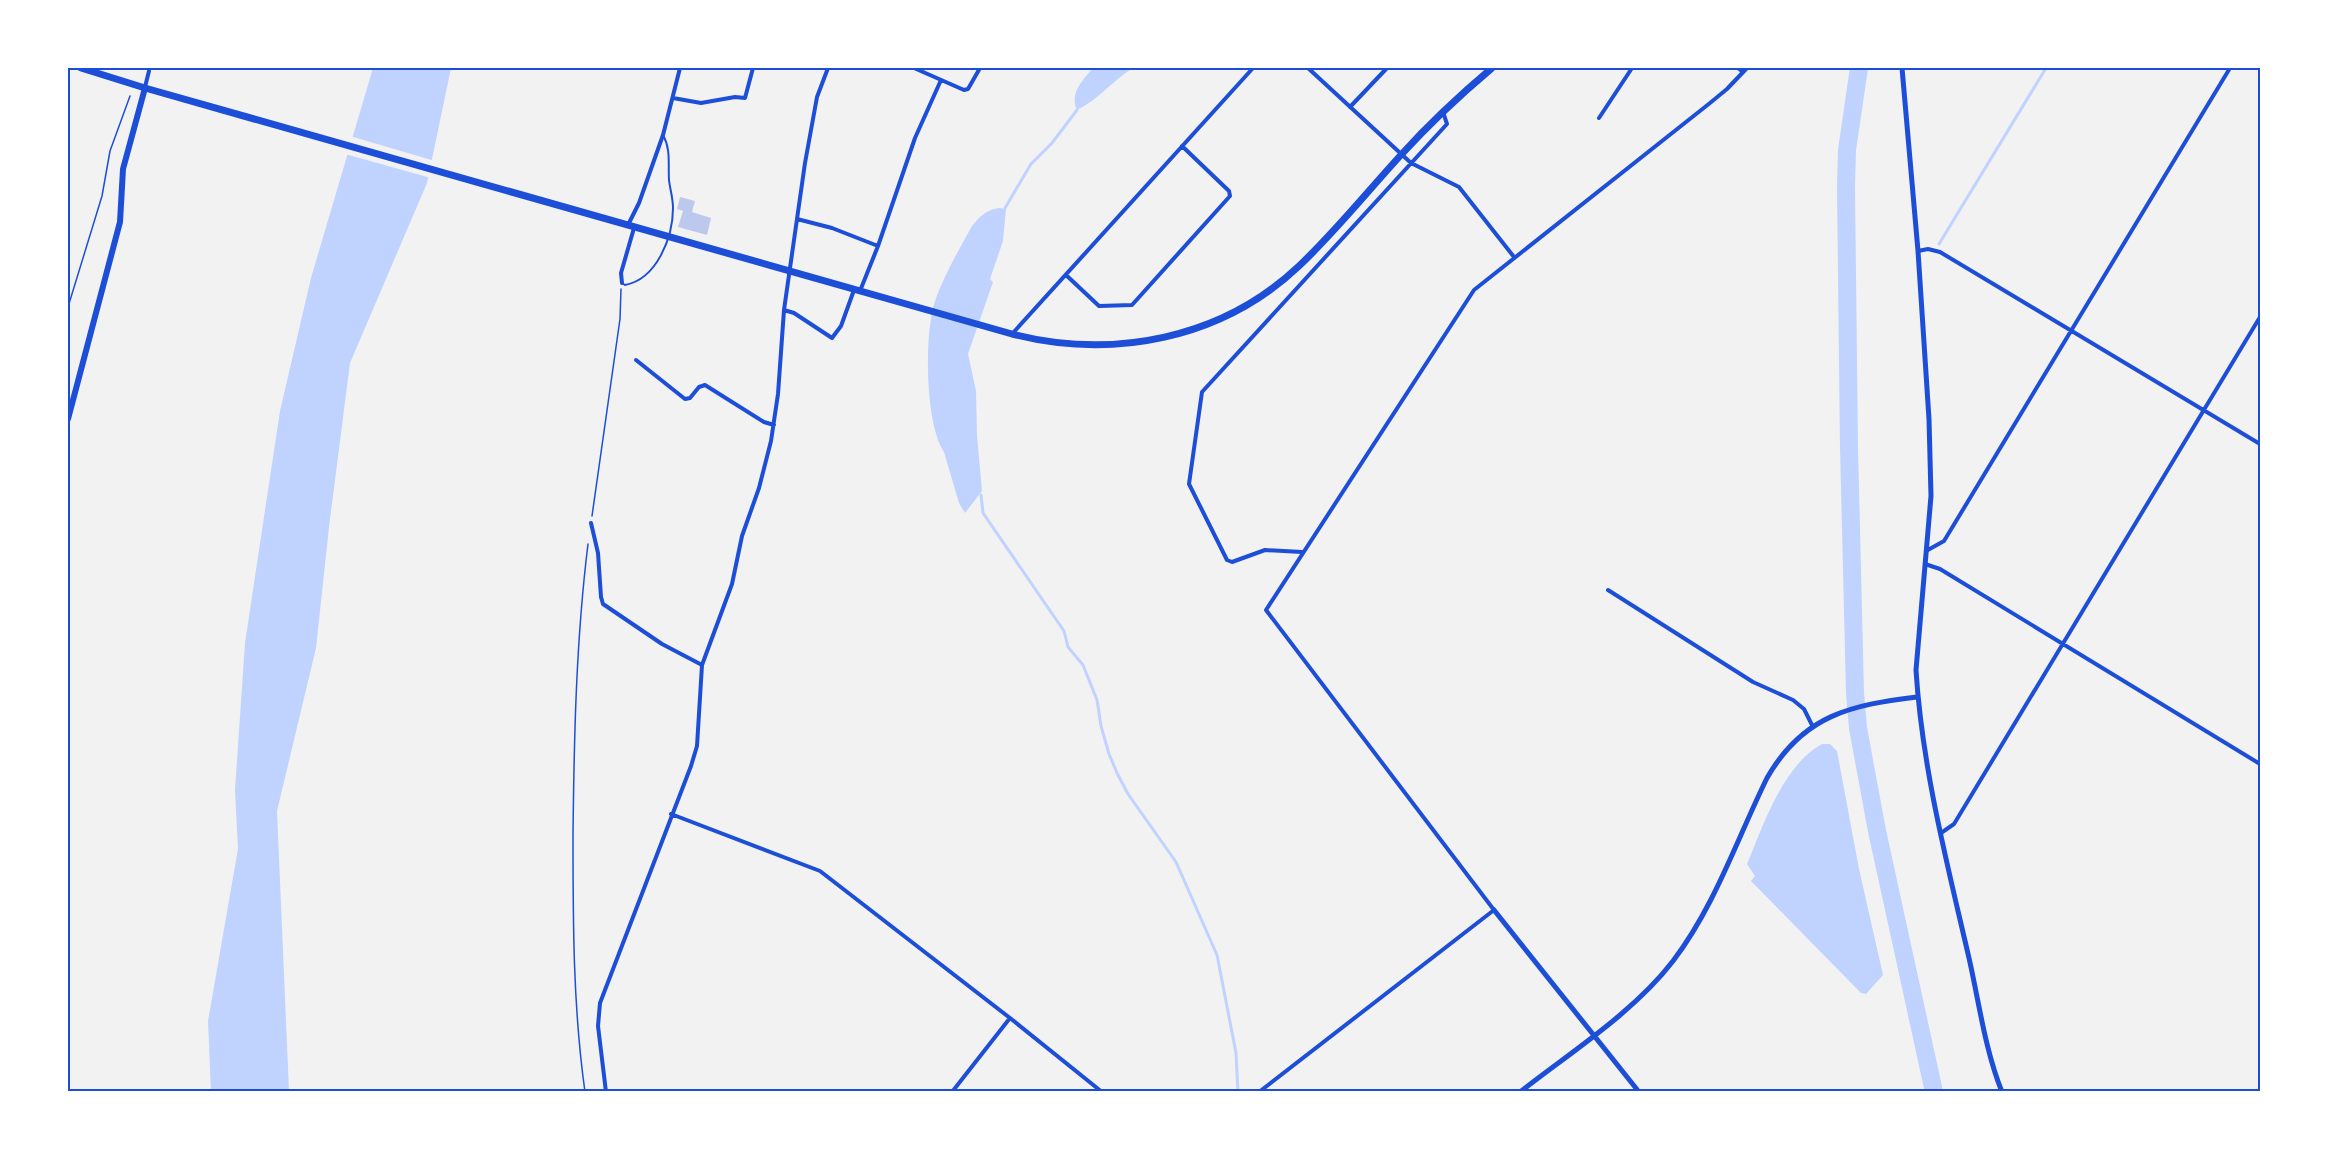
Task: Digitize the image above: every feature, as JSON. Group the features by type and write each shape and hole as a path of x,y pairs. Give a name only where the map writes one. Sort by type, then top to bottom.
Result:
{"main road":[{"path":"81,68 819,280 1012,334 1070,345 1120,345 1180,334 1222,318 1258,297 1298,267 1443,111 1492,68"},
{"path":"68,419 120,222 123,169 145,88"}],"street":[{"path":"623,284 621,273 631,226 663,135 680,68"},
{"path":"674,98 701,103 735,97 745,98 753,68"},
{"path":"606,1092 598,1010 697,746 702,666 732,584 742,536 762,477 774,425 784,310 797,219 817,97 828,68"},
{"path":"914,68 968,90 980,68"},
{"path":"1012,334 1253,68"},
{"path":"1308,68 1411,163 1459,187 1514,257"},
{"path":"1350,107 1387,68"},
{"path":"1599,118 1632,68"},
{"path":"1738,68 1743,72"},
{"path":"1639,1092 1494,910 1266,610 1474,290 1710,103 1747,68"},
{"path":"1902,68 1918,251 1929,419 1931,496 1916,670 1917,697 1925,756 1941,833 1990,1052 2002,1092"},
{"path":"1926,551 1944,541 2230,68"},
{"path":"145,88 149,71"},
{"path":"784,310 794,313 832,338 841,326 878,246 915,138 941,80"},
{"path":"1303,552 1266,550 1232,562 1227,560 1189,484 1188,477 1202,392 1447,124 1443,111"},
{"path":"1066,275 1099,306 1132,305 1155,280 1230,196 1229,191 1182,146"},
{"path":"797,219 832,228 878,246"},
{"path":"1918,251 1928,249 1940,252 2260,444"},
{"path":"1941,833 1954,824 2260,317"},
{"path":"636,360 684,399 690,398 699,387 705,385 764,422 774,425"},
{"path":"591,522 598,553 603,604 662,644 702,666"},
{"path":"1925,564 1940,569 2260,764"},
{"path":"1608,590 1753,682 1793,700 1804,709 1813,727"},
{"path":"1520,1092 1641,997 1673,961 1707,907 1776,762 1797,740 1813,727 1846,710 1867,704 1917,697"},
{"path":"671,814 820,871 1102,1092"},
{"path":"1259,1092 1494,910"},
{"path":"952,1092 1010,1018"}],"lane":[{"path":"623,284 636,282 648,272 668,240 673,208 669,183 669,146 663,135"}],"path":[{"path":"68,307 96,214 110,152 130,96"},
{"path":"591,522 620,319 620,296"},
{"path":"585,1092 576,998 573,906 577,687 589,540"}],"water":[{"path":"373,68 451,68 427,183 350,363 316,648 277,811 289,1091 211,1092 208,1021 238,849 235,790 245,643 280,411 311,278"},
{"path":"1093,68 1133,68 1092,101 1077,110 1076,92"},
{"path":"1006,209 1003,241 990,279 993,282 968,354 976,391 982,491 965,513 959,503 933,421 928,378 931,316 939,291 972,226 990,210"},
{"path":"1822,744 1830,744 1837,751 1859,869 1883,975 1866,994 1861,993 1751,881 1755,876 1747,864 1767,815 1785,781 1808,754"}],"pier":[{"path":"350,136 435,161 431,178 345,154"}],"building":[{"path":"680,197 695,201 692,212 711,218 707,235 678,227 683,211 677,209"}],"waterway":[{"path":"1859,68 1847,150 1846,187 1855,693 1858,728 1877,831 1934,1092"},
{"path":"1939,244 2046,68"},
{"path":"1005,208 1031,164 1052,143 1077,110"},
{"path":"981,495 983,513 1064,631 1068,647 1083,665 1097,700 1101,726 1117,773 1128,794 1176,862 1217,955 1236,1053 1238,1092"}]}
